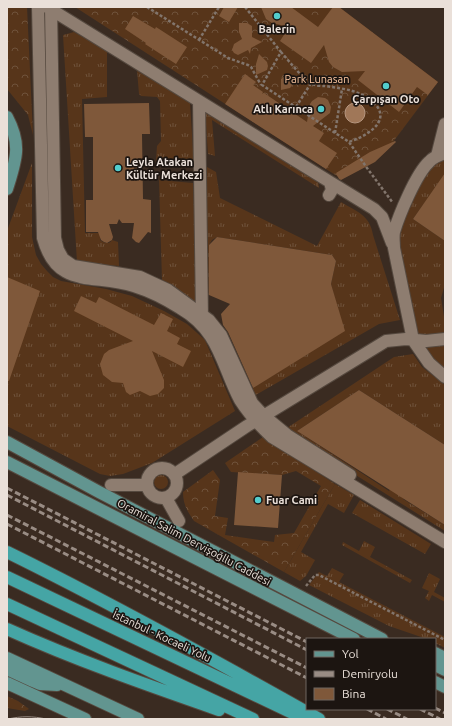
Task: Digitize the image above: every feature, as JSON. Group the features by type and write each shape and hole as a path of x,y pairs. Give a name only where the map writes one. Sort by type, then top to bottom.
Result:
{"highway":[{"path":"7,552 73,585 320,719"},
{"name":"İstanbul - Kocaeli Yolu","path":"7,577 305,719"},
{"path":"7,604 253,719"},
{"path":"7,629 137,682 243,719"}],"main road":[{"path":"7,117 16,136 17,147 16,158 7,189"},
{"name":"Oramiral Salim Dervişoğllu Caddesi","path":"7,442 99,492 383,638"},
{"name":"Oramiral Salim Dervişoğllu Caddesi","path":"7,462 352,638"},
{"path":"436,654 445,658"},
{"path":"7,658 64,686 138,719"},
{"path":"436,666 445,670"},
{"path":"7,669 40,684 64,686"},
{"path":"436,682 445,687"},
{"path":"7,683 85,719"}],"street":[{"path":"38,7 43,238 47,251 53,262 64,272 80,277 133,285 152,293 202,319 209,320 221,335 259,418 272,437 445,542"},
{"path":"50,8 55,238 58,250 63,259 73,266 140,276 168,290 202,319"},
{"path":"50,8 374,209 382,216 394,248 413,340 429,363 445,377"},
{"path":"199,101 202,319"},
{"path":"394,248 394,234 400,213 420,173 428,162 441,154 445,124"},
{"path":"330,182 332,190 330,195"},
{"path":"175,474 259,418 386,341 406,339 437,341 445,339"},
{"path":"259,418 445,533"},
{"path":"166,468 175,474 177,478 177,488 170,496 166,498 156,497 149,490 147,485 149,475 156,469 166,468"},
{"path":"111,485 147,485"},
{"path":"166,498 179,521"}],"path":[{"path":"147,7 228,58 251,67 262,85 349,142 400,213"},
{"path":"199,40 219,7"},
{"path":"246,7 281,52 310,83 353,90 363,95 380,111 380,117 374,129 364,136 349,142"},
{"path":"262,85 281,52"},
{"path":"296,107 310,83"},
{"path":"335,132 342,89"},
{"path":"305,587 315,575 319,574 445,640"}],"green space":[{"path":"7,7 27,7 33,135 28,115 7,89"},
{"name":"Park Lunasan","path":"75,7 339,7 438,82 387,150 340,178"},
{"path":"74,32 107,51 107,97 82,99 85,233 101,233 100,240 103,242 108,243 112,240 118,242 119,266 77,262 63,35"},
{"path":"137,70 190,103 194,166 156,161 157,146 161,141 160,101 157,97 141,96 139,94"},
{"path":"205,110 318,180 319,188 212,120 215,156 208,154"},
{"path":"445,148 445,174 413,219 445,241 445,284 441,298 445,323 445,376 417,340 398,235 404,213 437,156"},
{"path":"32,163 32,237 36,255 41,264 53,277 61,281 106,289 132,296 187,324 205,340 235,411 152,463 123,474 110,476 100,474 7,426 7,231"},
{"path":"207,167 216,172 220,198 317,246 341,202 366,218 371,228 400,320 379,324 254,396 251,389 344,331 331,284 336,261 332,255 217,237 212,240 209,245 209,295 205,294 203,176"},
{"path":"159,180 193,183 198,304 162,280"},
{"path":"413,354 422,367 445,385 445,445 359,390 297,431 389,491 395,481 408,489 403,499 445,525 445,531 284,430 394,357"},
{"path":"263,437 335,484 284,572 194,521 187,511 184,500 183,492 213,470 220,480 215,516 228,518 225,535 274,542 275,535 294,533 321,486 296,471 282,475 231,472 225,463"},
{"path":"158,475 164,475 168,479 168,485 164,489 158,489 154,485 154,479"},
{"path":"335,484 354,495 344,513 328,504 301,552 315,560 306,576 300,581 284,572"},
{"path":"360,500 431,544 425,554 352,513"},
{"path":"364,541 375,547 370,557 412,580 410,583 342,545 343,542 359,551"},
{"path":"332,568 344,574 339,582 445,637 445,648 436,644 436,638 424,638 389,626 309,585 319,572 327,576"},
{"path":"429,573 440,579 434,592 445,598 445,602 432,595 429,601 425,598 429,591 422,588"},
{"path":"7,696 18,701 29,709 25,711 7,708"}],"shaded area":[{"path":"351,103 359,103 365,109 365,117 359,123 351,123 345,117 345,109"}],"building":[{"path":"224,7 238,7 229,22 219,16"},
{"path":"261,7 291,7 318,27 333,7 339,7 438,82 428,95 417,87 399,112 358,80 365,71 342,72 333,67 329,62 324,45 311,63 280,41 289,27 272,23 266,19"},
{"path":"133,16 155,29 156,27 187,47 176,64 125,29"},
{"path":"239,23 247,23 252,26 252,37 262,42 251,48 250,54 248,50 238,55 232,50 234,44 242,39 239,32"},
{"path":"259,54 267,62 268,66 267,70 256,75 256,64"},
{"path":"245,74 256,82 253,85 263,92 262,94 264,93 307,122 310,104 312,101 318,97 328,100 331,107 330,113 313,126 324,133 319,141 337,153 326,169 225,104"},
{"path":"285,76 291,78 293,84 290,88 281,90 281,79"},
{"name":"Leyla Atakan Kültür Merkezi","path":"149,103 150,134 142,134 143,199 151,200 151,233 148,232 139,243 136,242 132,238 134,223 122,223 119,219 117,224 109,224 113,237 112,240 107,243 101,240 98,232 86,232 86,200 93,200 93,137 85,137 84,104"},
{"path":"395,141 396,142 375,162 341,180 339,179 336,173 370,152"},
{"path":"445,173 445,241 413,219"},
{"path":"217,237 332,255 336,261 331,284 345,331 253,388 228,332 223,325 221,314 230,304 209,295 209,245"},
{"path":"7,277 40,291 9,381 7,381"},
{"path":"81,296 96,303 99,297 154,325 161,313 173,319 167,331 180,338 177,344 191,351 183,367 152,351 164,380 164,388 158,394 150,396 140,391 130,395 126,392 123,383 112,382 103,375 100,364 104,354 109,350 133,341 74,311"},
{"path":"359,390 445,445 445,525 297,431"},
{"name":"Fuar Cami","path":"238,472 282,475 278,528 234,525"}],"tram line":[{"path":"8,719 18,717 36,717 46,719"}],"railway":[{"path":"7,488 306,641"},
{"path":"7,495 306,649"},
{"path":"7,515 306,667"},
{"path":"7,524 306,677"},
{"path":"436,708 445,713"},
{"path":"369,710 386,719"},
{"path":"389,710 407,719"},
{"path":"422,710 440,719"}],"place":[{"name":"Balerin","path":"277,16"},
{"name":"Çarpışan Oto","path":"386,86"},
{"name":"Atlı Karınca","path":"321,109"},
{"name":"Leyla Atakan Kültür Merkezi","path":"118,168"},
{"name":"Fuar Cami","path":"258,500"}]}
